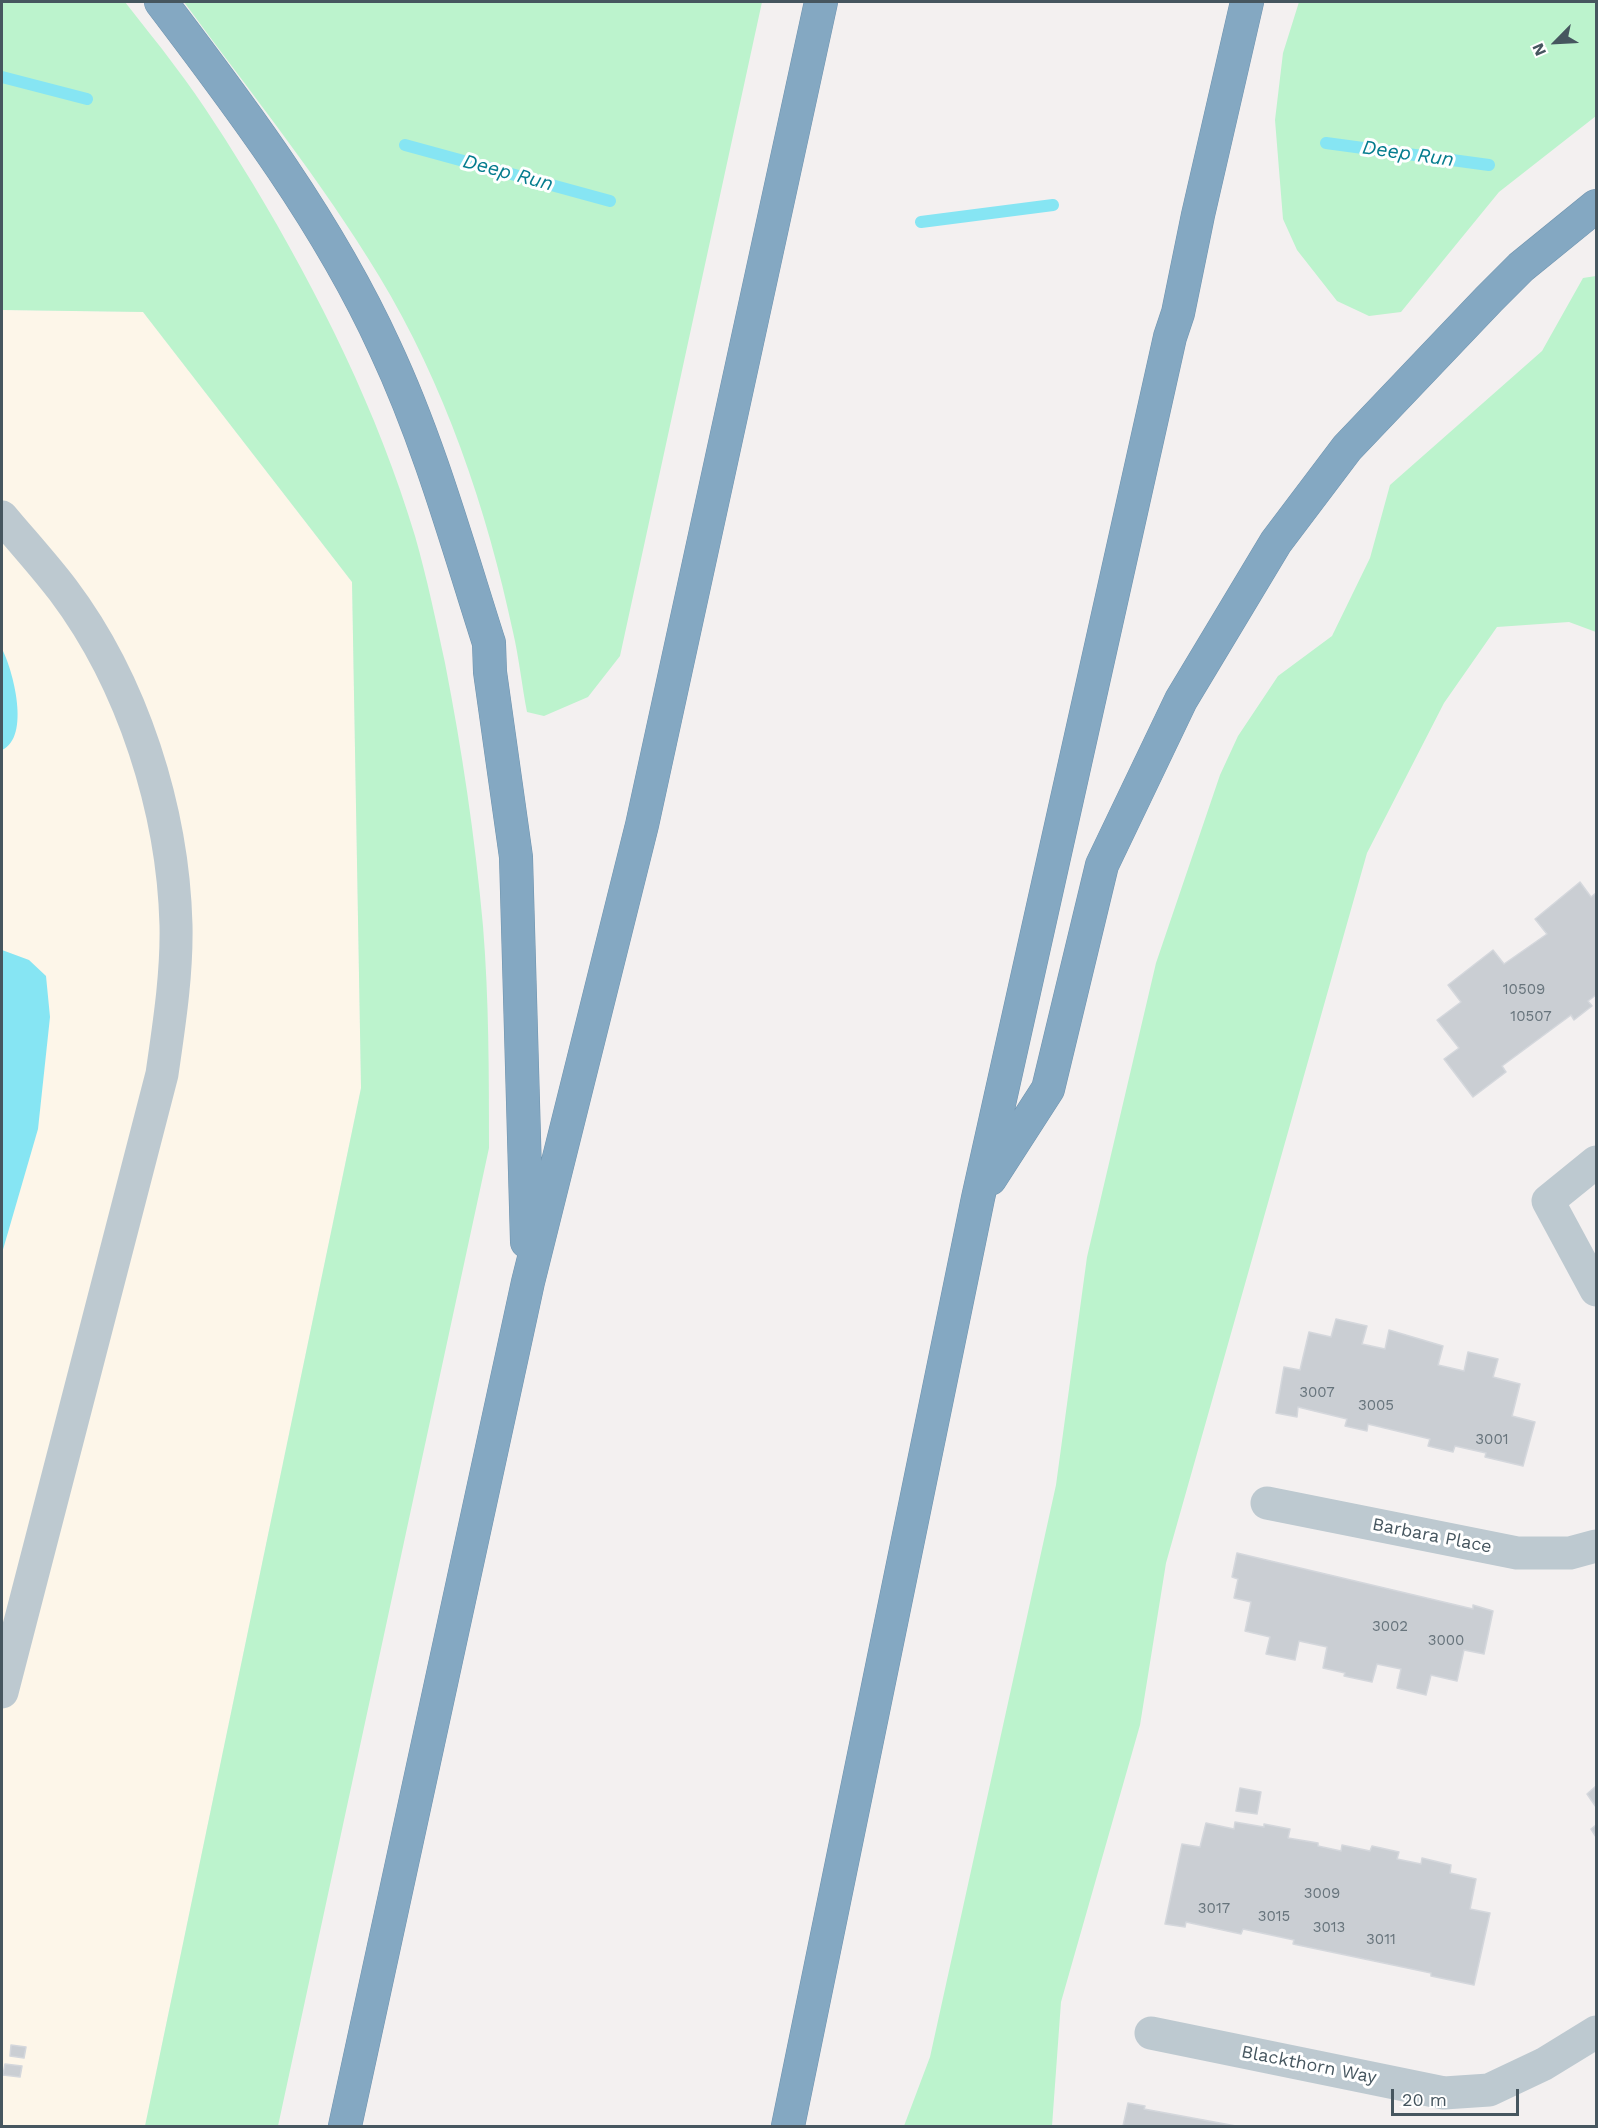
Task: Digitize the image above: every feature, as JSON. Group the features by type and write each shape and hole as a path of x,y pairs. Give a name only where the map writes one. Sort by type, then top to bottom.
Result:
{"highway":[{"path":"161,2 235,100 328,241 385,347 433,466 489,643 490,672 516,857 528,1282"},
{"path":"345,2127 528,1282 642,825 821,2"},
{"path":"788,2127 978,1198 1164,360 1178,313 1247,2"},
{"path":"978,1198 1048,1089 1102,865 1181,700 1276,542 1347,448 1489,298 1521,267 1596,206"}],"street":[{"path":"2,517 63,590 96,640 120,687 146,755 161,808 170,855 176,926 172,1008 162,1074 2,1692"},
{"path":"1596,1162 1548,1201 1596,1290"},
{"name":"Barbara Place","path":"1267,1503 1517,1553 1570,1553 1596,1546"},
{"name":"Blackthorn Way","path":"1151,2033 1444,2093 1489,2091 1595,2037"}],"shaded area":[{"path":"2,310 143,312 352,582 361,1088 145,2126 2,2126"}],"green space":[{"path":"2,2 125,2 205,109 244,169 301,268 365,399 415,536 445,663 472,827 483,926 486,982 489,1148 278,2126 145,2126 361,1088 352,582 143,312 2,310"},
{"path":"184,2 762,2 620,656 588,697 544,716 527,712 515,642 490,540 461,448 424,359 357,240"},
{"path":"1299,2 1596,2 1596,116 1499,192 1401,312 1369,316 1337,301 1297,250 1283,219 1275,120 1283,53"},
{"path":"1596,276 1596,632 1569,622 1497,627 1444,703 1367,853 1166,1563 1140,1725 1061,2002 1052,2126 904,2126 930,2057 1056,1485 1087,1257 1156,963 1220,775 1238,736 1278,676 1332,636 1370,558 1390,485 1542,351 1583,278"}],"water":[{"path":"2,649 11,672 18,718 16,732 11,743 2,750"},
{"path":"2,950 29,960 46,976 50,1017 38,1129 2,1253"}],"building":[{"path":"1580,882 1591,897 1596,893 1596,995 1588,1001 1592,1006 1574,1020 1571,1015 1502,1066 1506,1072 1473,1097 1444,1059 1459,1048 1437,1020 1461,1002 1448,985 1493,950 1504,964 1547,934 1535,919"},
{"path":"1336,1319 1367,1326 1362,1344 1385,1349 1389,1330 1443,1346 1438,1365 1464,1371 1468,1352 1498,1359 1493,1377 1520,1384 1512,1416 1535,1422 1523,1466 1485,1457 1486,1453 1455,1446 1453,1452 1428,1446 1430,1439 1368,1424 1367,1431 1345,1426 1347,1419 1298,1407 1297,1417 1276,1413 1284,1367 1300,1370 1309,1332 1331,1337"},
{"path":"1237,1553 1473,1609 1473,1605 1493,1611 1484,1654 1464,1650 1457,1681 1431,1675 1426,1695 1397,1688 1401,1669 1377,1664 1372,1682 1344,1676 1345,1673 1323,1668 1327,1647 1299,1641 1295,1660 1266,1654 1270,1637 1245,1631 1251,1602 1234,1598 1238,1579 1232,1577"},
{"path":"1596,1786 1596,1807 1587,1794"},
{"path":"1240,1788 1261,1792 1257,1814 1236,1811"},
{"path":"1235,1822 1290,1829 1288,1838 1318,1843 1318,1846 1341,1851 1342,1845 1370,1851 1372,1846 1399,1852 1397,1859 1421,1864 1422,1858 1451,1865 1450,1873 1476,1879 1470,1909 1490,1913 1474,1985 1431,1976 1431,1973 1293,1944 1294,1940 1243,1929 1241,1934 1186,1922 1185,1927 1165,1924 1182,1844 1200,1847 1206,1823 1234,1829"},
{"path":"1596,1825 1596,1837 1591,1829"},
{"path":"11,2045 26,2047 24,2058 10,2056"},
{"path":"5,2064 22,2066 20,2077 3,2075"},
{"path":"1128,2103 1145,2106 1144,2109 1236,2126 1123,2126"}],"waterway":[{"name":"Deep Run","path":"2,77 87,99"},
{"name":"Deep Run","path":"1326,143 1489,165"},
{"name":"Deep Run","path":"405,145 610,201"},
{"name":"Deep Run","path":"921,222 1053,205"}]}
